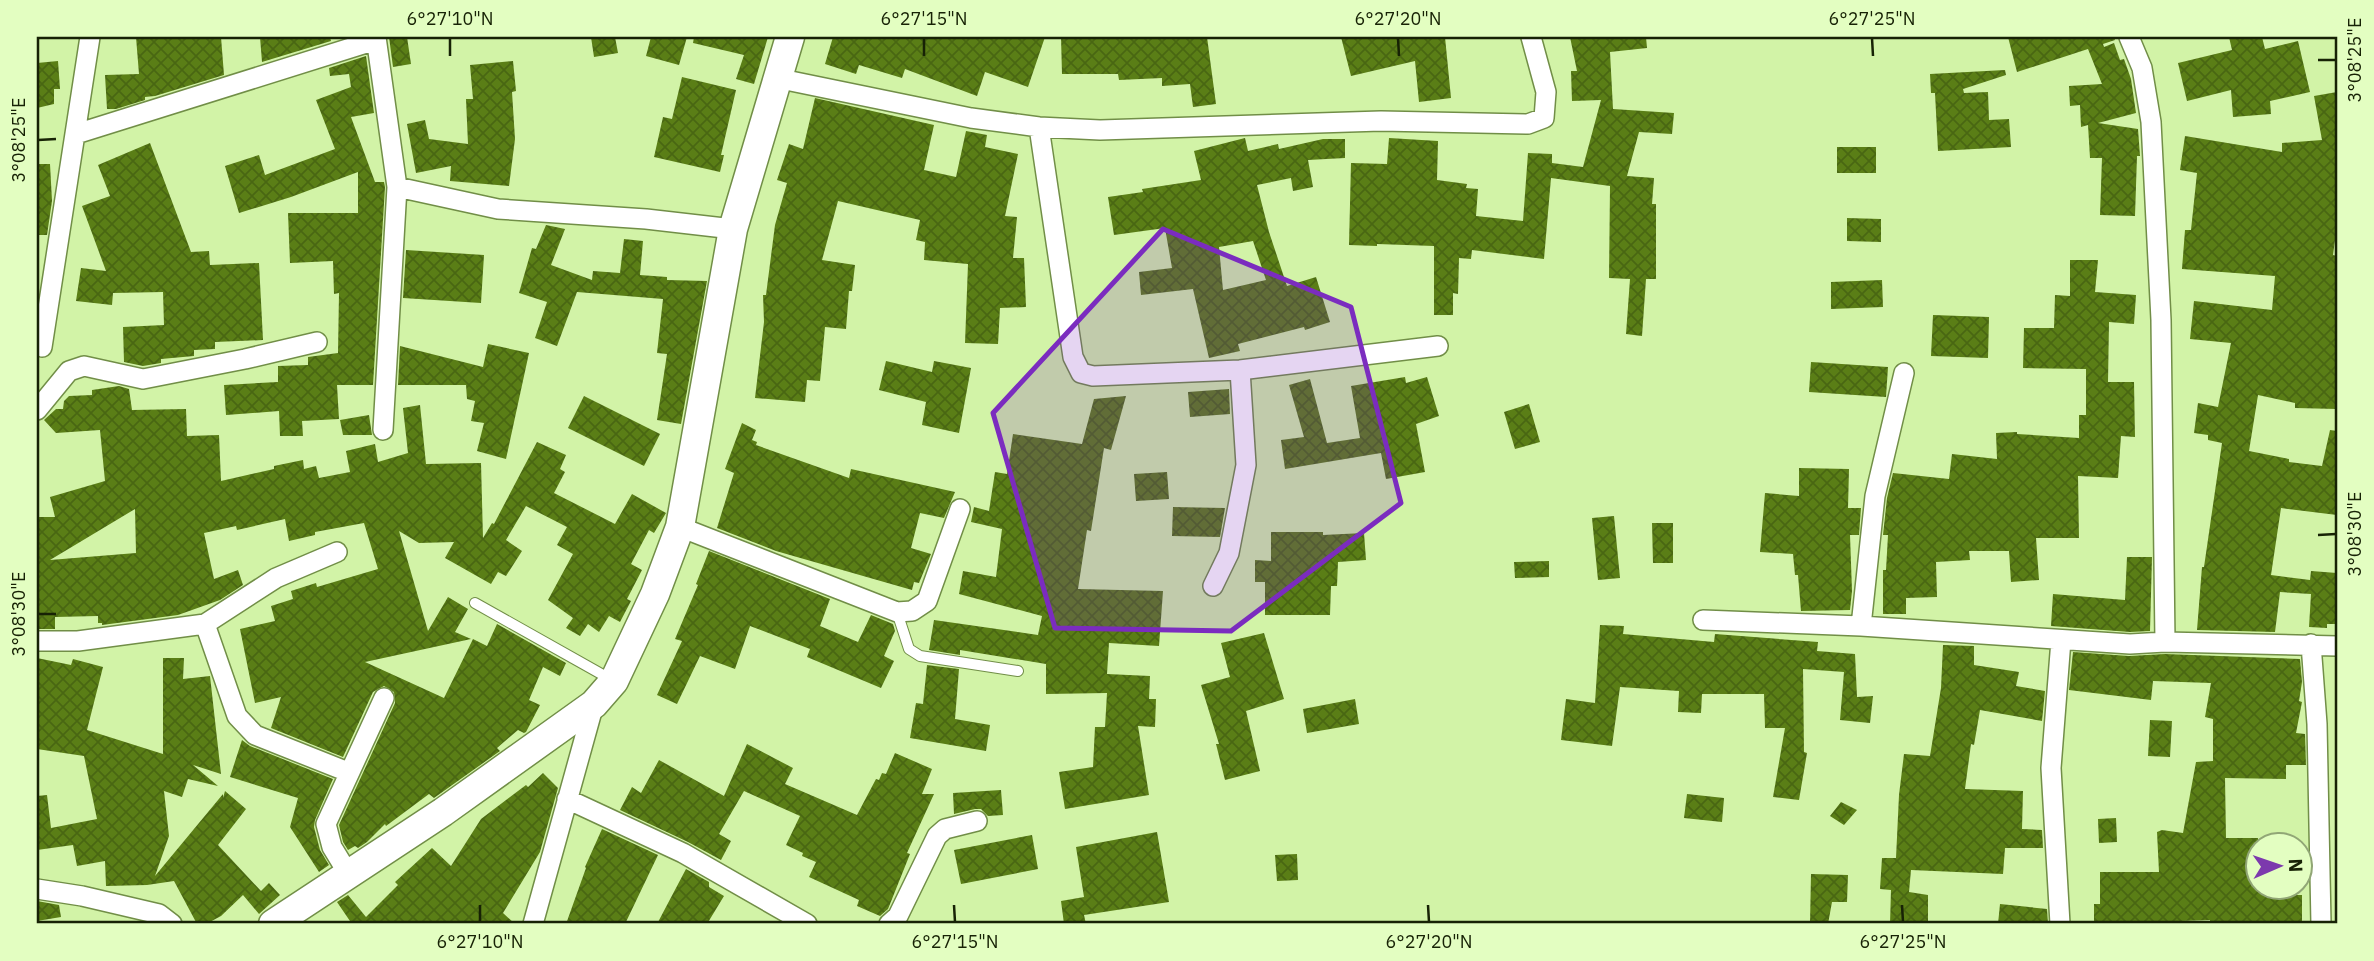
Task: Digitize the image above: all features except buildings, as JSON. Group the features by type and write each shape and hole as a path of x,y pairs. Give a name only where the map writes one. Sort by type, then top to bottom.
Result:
{"street":[{"path":"42,347 90,37"},
{"path":"273,924 443,812 594,704 614,681 655,594 680,527 733,229 790,37"},
{"path":"776,78 971,118 1039,127 1100,130 1381,121 1528,124 1544,118 1546,92 1531,37"},
{"path":"2129,37 2142,68 2151,122 2161,320 2165,642"},
{"path":"76,134 376,38 397,187 383,430"},
{"path":"1039,127 1073,357 1081,373 1093,376 1240,370 1438,346"},
{"path":"397,187 498,209 646,219 733,229"},
{"path":"37,410 69,371 84,366 143,379 317,342"},
{"path":"1213,586 1229,552 1246,464 1240,370"},
{"path":"1861,626 1875,496 1904,373"},
{"path":"680,527 897,612 912,611 927,601 960,509"},
{"path":"37,641 78,641 205,624 276,578 337,552"},
{"path":"1703,620 1861,626 2130,644 2165,642 2337,646"},
{"path":"205,624 237,716 255,735 348,772"},
{"path":"2060,640 2051,768 2060,924"},
{"path":"2311,644 2317,724 2321,924"},
{"path":"349,874 332,847 326,824 384,698"},
{"path":"533,924 594,704"},
{"path":"567,799 683,853 807,924"},
{"path":"889,924 898,916 937,836 945,829 977,821"},
{"path":"37,889 82,896 159,914 172,924"}],"lane":[{"path":"475,603 614,681"},
{"path":"897,612 909,649 920,656 1018,671"}],"highlighted area":[{"path":"1163,229 1351,307 1401,503 1231,631 1055,628 993,413"}]}
